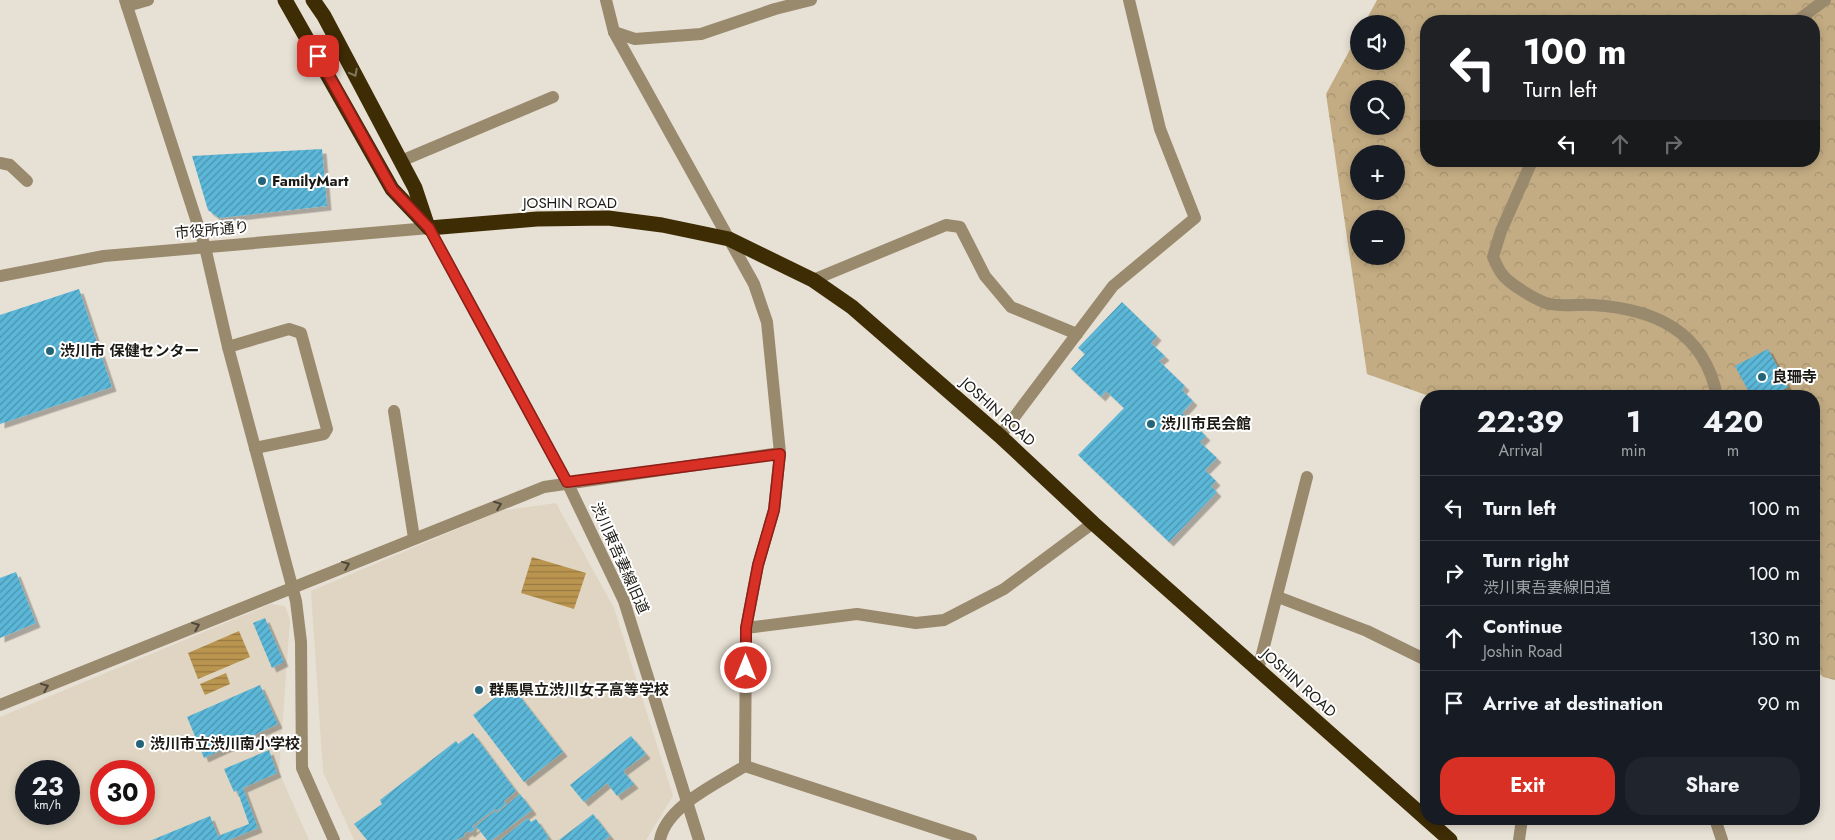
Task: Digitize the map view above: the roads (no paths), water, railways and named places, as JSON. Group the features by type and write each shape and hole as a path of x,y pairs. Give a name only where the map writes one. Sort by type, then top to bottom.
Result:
{"highway":[{"path":"285,0 392,189 429,228"},
{"path":"313,0 324,16 415,188 429,228"},
{"name":"JOSHIN ROAD","path":"429,228 537,219 608,218 662,224 729,239 813,280 852,307 1000,436 1093,523 1420,813"},
{"name":"JOSHIN ROAD","path":"1433,825 1450,840"}],"street":[{"path":"148,0 126,3 205,247 228,347 292,587 299,618 301,642 302,768 334,840"},
{"path":"606,0 614,32 754,284 767,322 780,454 774,510 758,565 746,628 745,766"},
{"path":"614,32 635,39 701,34 775,9 811,0"},
{"path":"1000,436 1113,286 1195,218 1160,129 1128,0"},
{"path":"1805,15 1825,0"},
{"path":"401,161 553,97"},
{"path":"0,163 10,165 27,180"},
{"path":"1529,167 1501,231 1493,257 1502,275 1518,287 1549,304 1591,304 1626,308 1666,322 1694,343 1713,375 1716,390"},
{"path":"813,280 946,225 960,227 986,276 1010,307 1077,334"},
{"name":"市役所通り","path":"0,276 104,256 429,228"},
{"name":"渋川東吾妻線旧道","path":"429,228 567,482 624,600 700,840"},
{"path":"228,347 289,329 301,333 328,429 324,434 255,448"},
{"path":"394,411 414,538"},
{"path":"0,705 544,487 567,482 780,454"},
{"path":"1258,670 1307,477"},
{"path":"746,628 857,614 916,623 944,620 1004,589 1093,523"},
{"path":"1278,597 1368,631 1420,657"},
{"path":"660,840 661,834 674,815 687,801 745,766 971,840"},
{"path":"1519,840 1521,825"},
{"path":"1717,825 1722,840"}],"place":[{"name":"FamilyMart","path":"262,181"},
{"name":"渋川市 保健センター","path":"50,351"},
{"name":"良珊寺","path":"1762,377"},
{"name":"渋川市民会館","path":"1151,424"},
{"name":"群馬県立渋川女子高等学校","path":"479,690"},
{"name":"渋川市立渋川南小学校","path":"140,744"}]}
